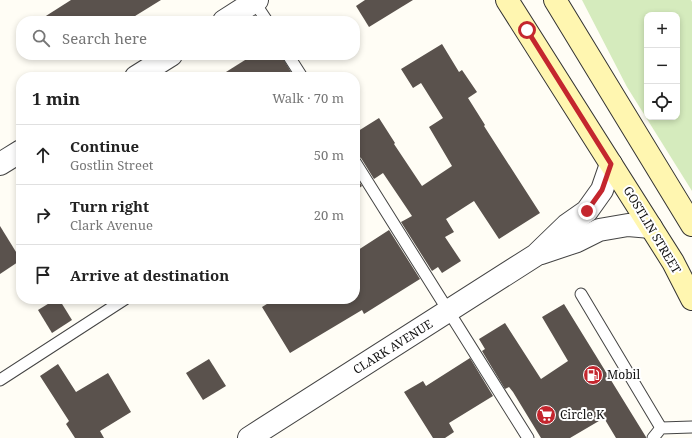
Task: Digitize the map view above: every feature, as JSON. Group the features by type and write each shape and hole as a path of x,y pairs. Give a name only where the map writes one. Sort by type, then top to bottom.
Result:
{"main road":[{"name":"GOSTLIN STREET","path":"507,0 673,262 692,299"},
{"path":"555,0 692,225"}],"street":[{"path":"231,16 255,0"},
{"path":"144,72 163,60"},
{"path":"0,164 16,154"},
{"name":"CLARK AVENUE","path":"249,438 449,312 536,255 567,225 587,211 602,190 611,164"},
{"name":"CLARK AVENUE","path":"536,255 577,242 599,230 628,225 651,227"}],"lane":[{"path":"255,0 263,16"},
{"path":"291,60 299,72"},
{"path":"360,170 528,438"},
{"path":"580,294 660,428"},
{"path":"0,380 117,304"},
{"path":"660,428 692,427"},
{"path":"653,438 660,428"}],"green space":[{"path":"582,0 691,0 692,191 648,120 680,120 680,12 644,12 644,114 627,87"}],"building":[{"path":"71,0 161,0 135,16 46,16"},
{"path":"365,0 413,0 369,27 356,6"},
{"path":"442,44 459,72 462,70 477,92 468,98 485,125 484,126 540,213 499,239 474,201 446,219 454,232 445,237 461,261 442,273 438,267 432,271 401,222 412,216 383,173 374,179 360,158 360,130 379,118 395,143 394,144 422,186 452,166 429,127 443,118 421,83 413,88 401,69"},
{"path":"245,60 284,60 291,72 226,72"},
{"path":"0,226 16,252 16,263 0,274"},
{"path":"389,230 420,279 364,314 362,310 290,353 262,307 267,304 360,304 360,249"},
{"path":"48,304 62,304 72,320 52,333 38,310"},
{"path":"564,304 646,438 616,438 604,418 570,438 541,438 513,392 509,387 505,389 482,351 485,349 479,339 505,323 541,379 568,361 542,317"},
{"path":"470,358 493,396 449,423 454,432 445,438 433,438 404,392 423,381 426,386"},
{"path":"209,359 226,386 203,400 186,373"},
{"path":"58,364 76,392 108,373 131,412 100,431 104,438 75,438 66,424 69,421 40,376"}],"place":[{"name":"Mobil","path":"593,375"},
{"name":"Circle K","path":"546,415"}],"route":[{"path":"527,30 611,164 602,190 587,211"}]}
